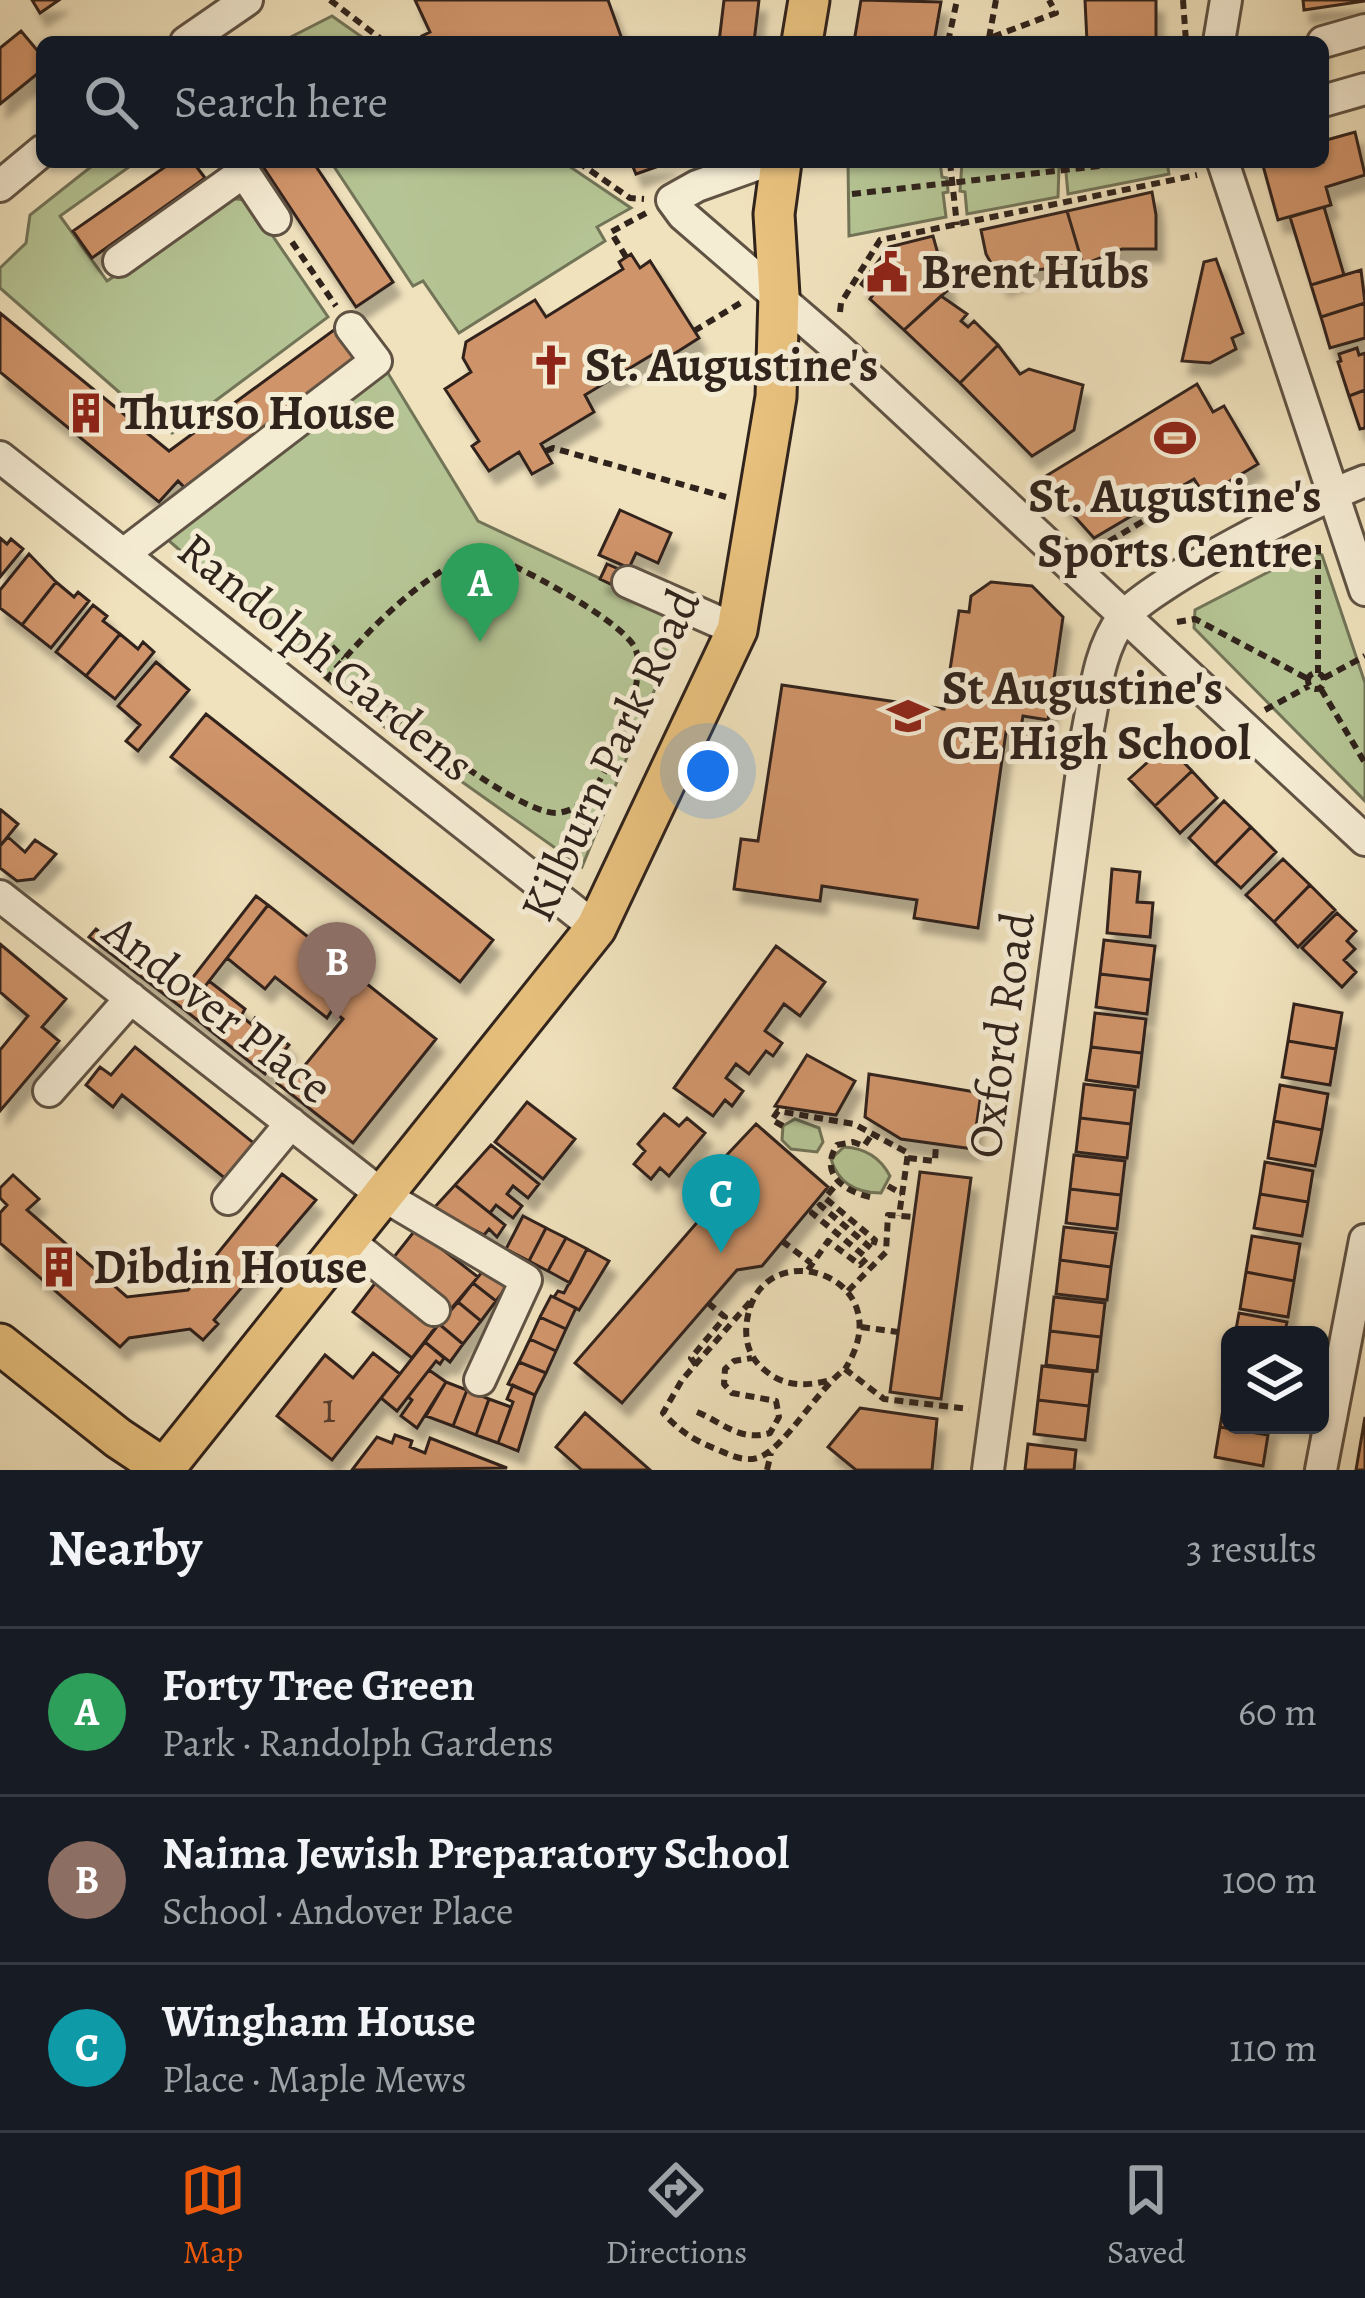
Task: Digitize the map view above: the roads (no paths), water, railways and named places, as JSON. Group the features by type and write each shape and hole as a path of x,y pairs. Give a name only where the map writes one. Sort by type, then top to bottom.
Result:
{"main road":[{"path":"803,36 809,0"},
{"name":"Kilburn Park Road","path":"165,1469 596,928 736,630 776,398 762,298 781,168"},
{"path":"0,1344 118,1438 165,1469"}],"street":[{"path":"195,36 247,0"},
{"path":"1220,36 1226,0"},
{"path":"1329,40 1365,30"},
{"path":"1329,99 1365,89"},
{"path":"0,186 36,156"},
{"path":"119,261 240,168"},
{"path":"242,168 275,219"},
{"path":"747,168 660,206 683,215 762,298 1123,617 1365,841"},
{"path":"1212,168 1290,362 1365,590"},
{"path":"125,554 376,362 347,322"},
{"name":"Randolph Gardens","path":"0,457 596,928"},
{"path":"1123,617 1157,590 1334,493 1365,481"},
{"path":"628,583 736,630"},
{"name":"Oxford Road","path":"988,1470 1087,734 1102,658 1123,617"},
{"name":"Andover Place","path":"0,896 381,1194 526,1280 480,1380"},
{"path":"49,1091 131,998"},
{"path":"228,1199 291,1123"},
{"path":"346,1239 434,1310"},
{"path":"1322,1470 1365,1240"}],"place":[{"name":"Brent Hubs","path":"887,272"},
{"name":"St. Augustine's","path":"551,365"},
{"name":"Thurso House","path":"86,413"},
{"name":"St. Augustine's Sports Centre","path":"1175,438"},
{"name":"Forty Tree Green","path":"480,642"},
{"name":"St Augustine's CE High School","path":"908,716"},
{"name":"Naima Jewish Preparatory School","path":"337,1021"},
{"name":"Wingham House","path":"721,1253"},
{"name":"Dibdin House","path":"59,1267"}]}
